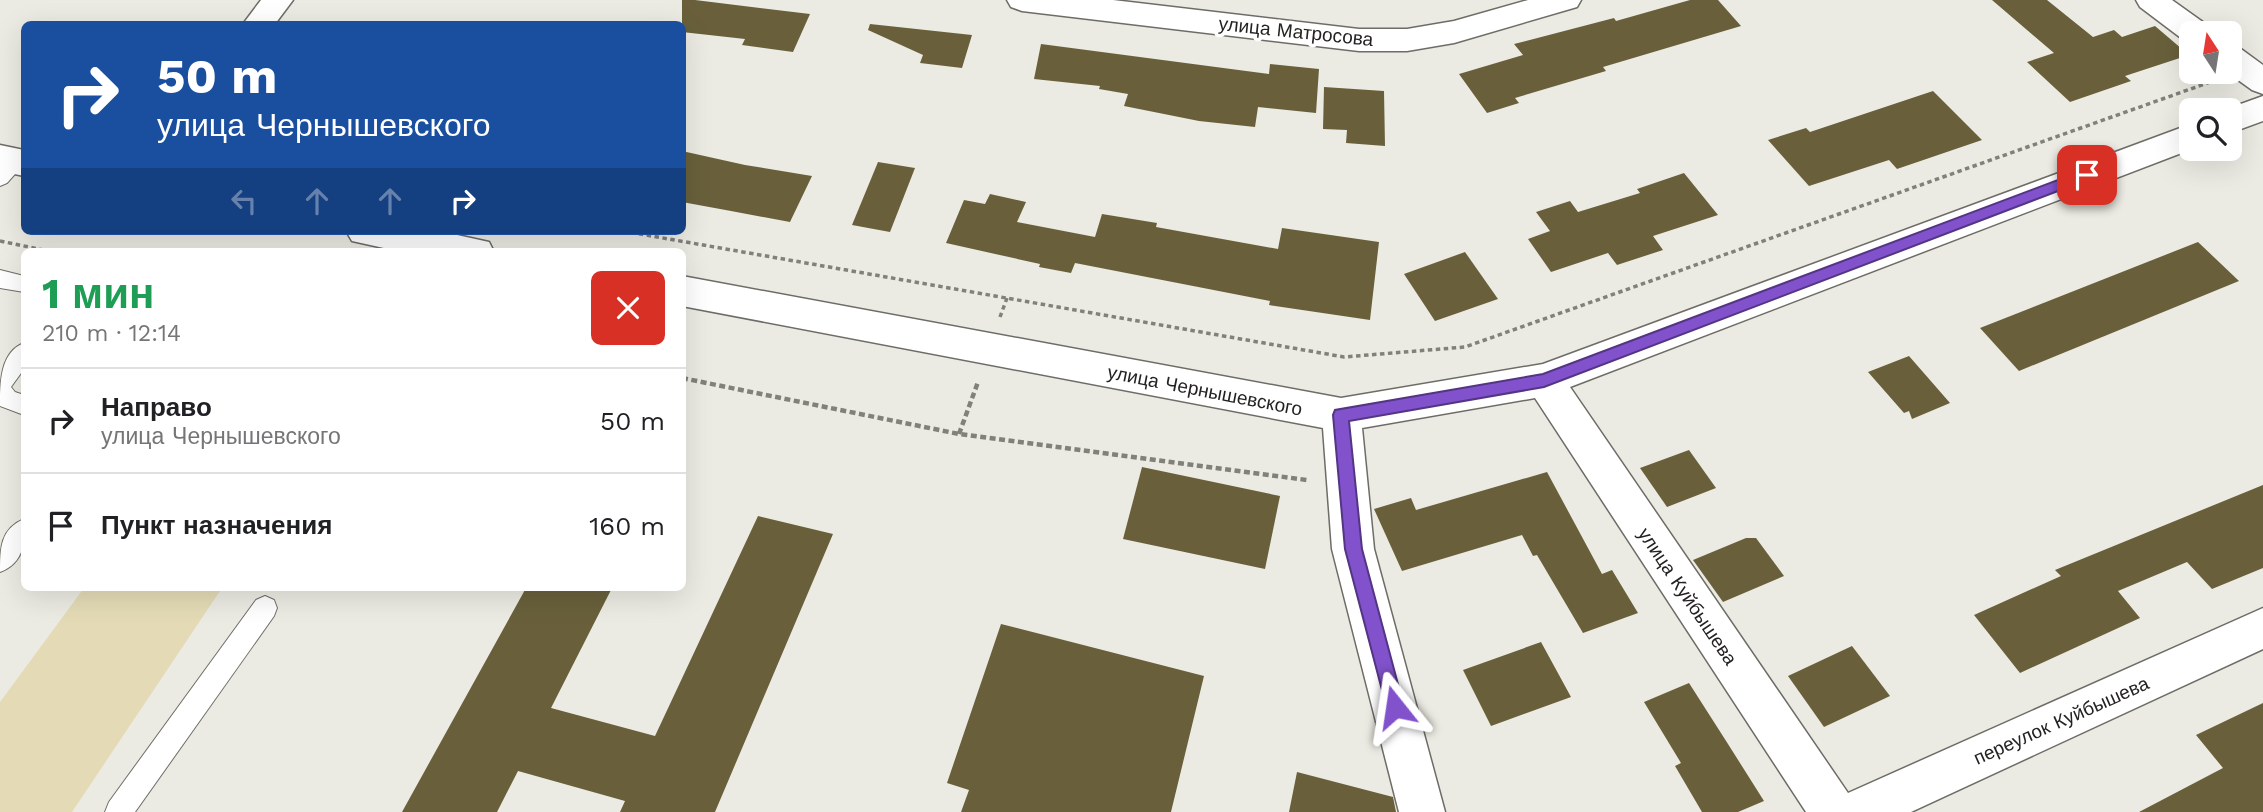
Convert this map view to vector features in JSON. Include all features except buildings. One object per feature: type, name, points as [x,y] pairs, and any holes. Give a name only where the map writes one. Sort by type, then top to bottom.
[{"type":"street","points":[[260,21],[278,0]]},
{"type":"street","name":"улица Матросова","points":[[1022,0],[1359,40],[1407,40],[1454,32],[1566,0]]},
{"type":"street","points":[[2151,0],[2180,21]]},
{"type":"street","points":[[2242,116],[2263,108]]},
{"type":"street","name":"улица Чернышевского","points":[[686,292],[1341,415],[1544,380],[2179,141]]},
{"type":"street","points":[[385,235],[455,248]]},
{"type":"street","name":"улица Куйбышева","points":[[1544,380],[1833,812]]},
{"type":"street","points":[[1341,415],[1353,549],[1422,812]]},
{"type":"street","name":"переулок Куйбышева","points":[[1859,812],[2263,628]]},
{"type":"lane","points":[[0,279],[21,283]]},
{"type":"lane","points":[[0,385],[21,356]]},
{"type":"lane","points":[[0,390],[7,399],[21,404]]},
{"type":"lane","points":[[0,561],[21,534]]},
{"type":"lane","points":[[119,812],[265,608]]},
{"type":"path","points":[[646,235],[1344,357],[1465,347],[2246,69]]},
{"type":"path","points":[[0,241],[34,248]]},
{"type":"path","points":[[686,379],[959,434],[1347,485]]},
{"type":"shaded area","points":[[82,591],[220,591],[72,812],[0,812],[0,702]]},
{"type":"route","points":[[1395,707],[1353,549],[1341,415],[1544,380],[2087,175]]}]
